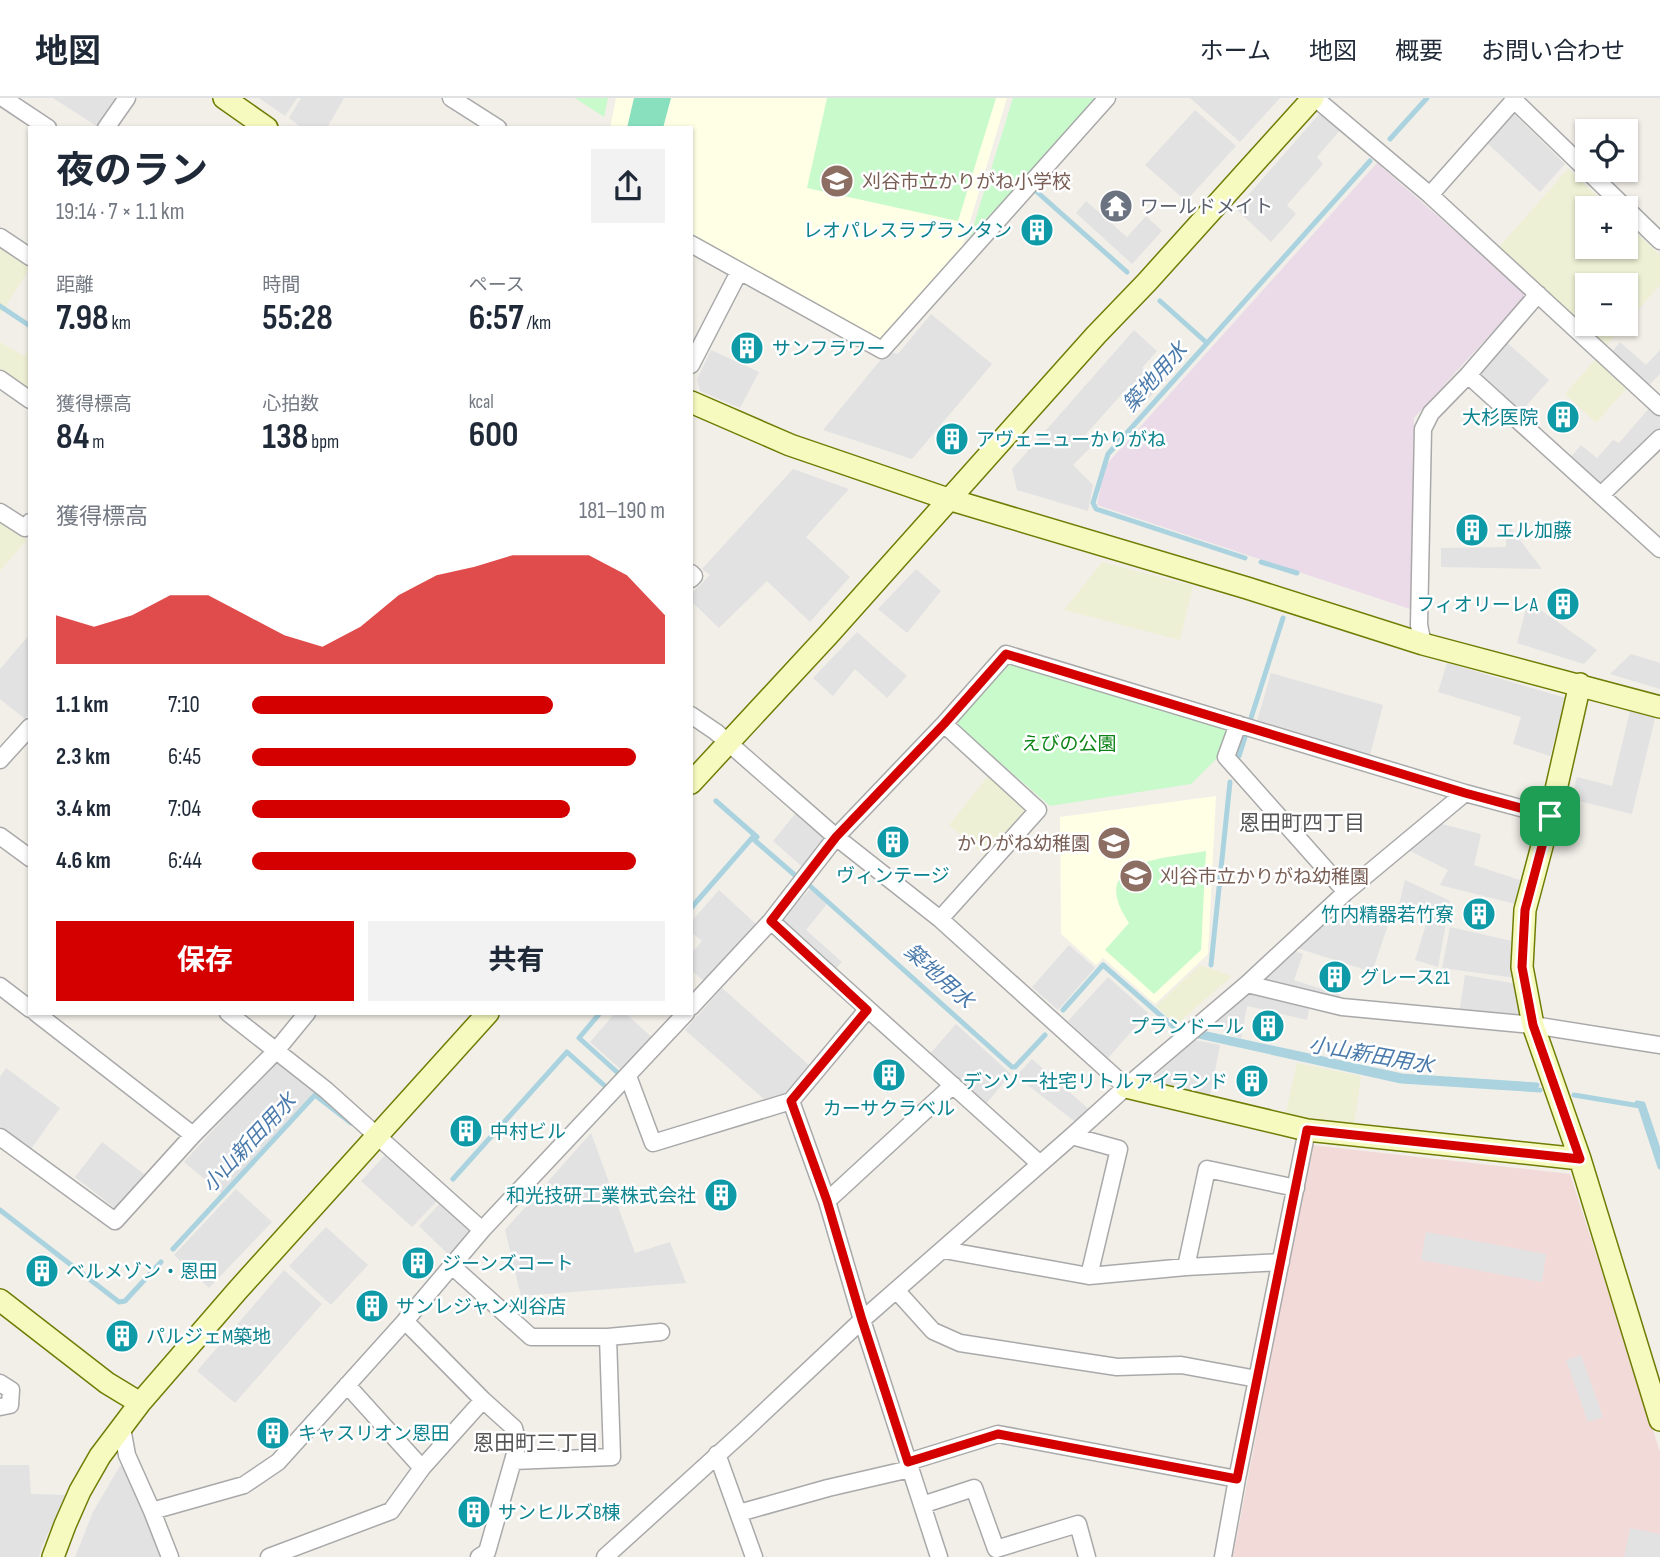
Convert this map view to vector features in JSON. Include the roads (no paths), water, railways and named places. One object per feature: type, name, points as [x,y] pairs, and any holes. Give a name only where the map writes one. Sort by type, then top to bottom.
[{"type":"street","points":[[3,98],[45,126]]},
{"type":"street","points":[[107,126],[127,98]]},
{"type":"street","points":[[224,98],[264,126]]},
{"type":"street","points":[[451,98],[495,126]]},
{"type":"street","points":[[693,245],[883,349],[1107,98]]},
{"type":"street","points":[[693,781],[1314,98],[1430,195],[1660,407]]},
{"type":"street","points":[[1430,195],[1515,99],[1660,241]]},
{"type":"street","points":[[0,237],[28,256]]},
{"type":"street","points":[[693,361],[739,272]]},
{"type":"street","points":[[1423,644],[1419,625],[1423,429],[1431,413],[1468,375],[1538,294]]},
{"type":"street","points":[[1468,375],[1660,549]]},
{"type":"street","points":[[0,379],[28,399]]},
{"type":"street","points":[[693,403],[789,445],[948,499],[1423,644],[1660,707]]},
{"type":"street","points":[[1601,495],[1660,438]]},
{"type":"street","points":[[0,512],[24,528],[28,524]]},
{"type":"street","points":[[693,1005],[771,921],[836,837],[944,724],[1006,654],[1465,793],[1550,816]]},
{"type":"street","points":[[1580,684],[1525,910],[1522,967],[1533,1025],[1580,1159],[1660,1420]]},
{"type":"street","points":[[693,716],[716,732],[836,837],[940,919],[1126,1087],[1307,1130],[1580,1159]]},
{"type":"street","points":[[940,919],[1038,810],[944,724]]},
{"type":"street","points":[[1238,724],[1226,757],[1346,892]]},
{"type":"street","points":[[0,760],[28,729]]},
{"type":"street","points":[[605,1557],[862,1320],[1247,984],[1346,892],[1465,793]]},
{"type":"street","points":[[0,836],[28,857]]},
{"type":"street","points":[[771,921],[1040,1164]]},
{"type":"street","points":[[1247,984],[1342,1007],[1533,1025],[1660,1045]]},
{"type":"street","points":[[0,986],[28,1007]]},
{"type":"street","points":[[628,1076],[653,1143],[791,1101],[867,1010]]},
{"type":"street","points":[[39,1015],[194,1135]]},
{"type":"street","points":[[230,1015],[326,1090],[482,1230]]},
{"type":"street","points":[[0,1137],[115,1220],[275,1052],[305,1015]]},
{"type":"street","points":[[53,1557],[80,1491],[100,1456],[140,1404],[237,1291],[486,1015]]},
{"type":"street","points":[[152,1511],[244,1485],[278,1462],[405,1321],[482,1230],[684,1015]]},
{"type":"street","points":[[827,1201],[953,1085]]},
{"type":"street","points":[[791,1101],[827,1201],[862,1320],[939,1557]]},
{"type":"street","points":[[1223,1557],[1307,1130]]},
{"type":"street","points":[[1072,1136],[1119,1149],[1089,1276]]},
{"type":"street","points":[[1186,1267],[1207,1169],[1296,1188]]},
{"type":"street","points":[[944,1250],[1089,1276],[1281,1262]]},
{"type":"street","points":[[452,1266],[531,1337],[608,1337],[661,1332]]},
{"type":"street","points":[[896,1290],[933,1331],[961,1343],[1116,1367],[1181,1365],[1257,1379]]},
{"type":"street","points":[[0,1300],[107,1383],[140,1404]]},
{"type":"street","points":[[405,1321],[514,1428],[518,1443],[486,1555]]},
{"type":"street","points":[[513,1461],[612,1457],[608,1337]]},
{"type":"street","points":[[0,1383],[11,1390],[10,1405],[0,1407]]},
{"type":"street","points":[[346,1385],[422,1468]]},
{"type":"street","points":[[269,1557],[391,1511],[422,1468],[482,1399]]},
{"type":"street","points":[[122,1427],[127,1455],[170,1557]]},
{"type":"street","points":[[739,1513],[909,1466],[998,1434],[1237,1479]]},
{"type":"street","points":[[717,1454],[753,1556]]},
{"type":"street","points":[[922,1505],[974,1489],[996,1549],[1078,1524],[1087,1557]]},
{"type":"waterway","name":"築地用水","points":[[1390,139],[1427,98]]},
{"type":"waterway","name":"築地用水","points":[[1245,558],[1096,509],[1093,503],[1108,454],[1370,161]]},
{"type":"waterway","points":[[1036,191],[1127,272]]},
{"type":"waterway","points":[[1160,301],[1207,343]]},
{"type":"waterway","name":"築地用水","points":[[0,306],[28,325]]},
{"type":"waterway","name":"築地用水","points":[[1261,562],[1297,573]]},
{"type":"waterway","name":"築地用水","points":[[1251,718],[1283,618]]},
{"type":"waterway","name":"築地用水","points":[[1239,756],[1246,734]]},
{"type":"waterway","name":"築地用水","points":[[1211,965],[1230,782]]},
{"type":"waterway","name":"築地用水","points":[[716,801],[757,837]]},
{"type":"waterway","name":"小山新田用水","points":[[693,906],[752,838],[797,877]]},
{"type":"waterway","name":"小山新田用水","points":[[809,885],[1012,1067],[1045,1035]]},
{"type":"waterway","name":"小山新田用水","points":[[1063,1010],[1103,965],[1175,1028]]},
{"type":"waterway","name":"小山新田用水","points":[[598,1015],[579,1038],[618,1073]]},
{"type":"waterway","name":"築地用水","points":[[1202,1033],[1402,1076],[1537,1085]]},
{"type":"waterway","name":"小山新田用水","points":[[1199,1036],[1401,1081],[1540,1090]]},
{"type":"waterway","name":"小山新田用水","points":[[453,1179],[567,1052],[606,1087]]},
{"type":"waterway","name":"小山新田用水","points":[[173,1249],[315,1095],[351,1123]]},
{"type":"waterway","name":"築地用水","points":[[1574,1095],[1640,1106],[1660,1167]]},
{"type":"waterway","name":"築地用水","points":[[1637,1103],[1643,1104],[1660,1155]]},
{"type":"waterway","name":"小山新田用水","points":[[0,1210],[119,1302],[125,1301],[161,1262]]},
{"type":"place","name":"刈谷市立かりがね小学校","points":[[837,181]]},
{"type":"place","name":"ワールドメイト","points":[[1116,206]]},
{"type":"place","name":"レオパレスラプランタン","points":[[1037,230]]},
{"type":"place","name":"サンフラワー","points":[[747,348]]},
{"type":"place","name":"大杉医院","points":[[1563,417]]},
{"type":"place","name":"アヴェニューかりがね","points":[[952,439]]},
{"type":"place","name":"エル加藤","points":[[1472,530]]},
{"type":"place","name":"フィオリーレA","points":[[1563,604]]},
{"type":"place","name":"ヴィンテージ","points":[[893,842]]},
{"type":"place","name":"かりがね幼稚園","points":[[1114,843]]},
{"type":"place","name":"刈谷市立かりがね幼稚園","points":[[1136,876]]},
{"type":"place","name":"竹内精器若竹寮","points":[[1479,914]]},
{"type":"place","name":"グレース21","points":[[1335,977]]},
{"type":"place","name":"プランドール","points":[[1268,1026]]},
{"type":"place","name":"カーサクラベル","points":[[889,1075]]},
{"type":"place","name":"デンソー社宅リトルアイランド","points":[[1252,1081]]},
{"type":"place","name":"中村ビル","points":[[466,1131]]},
{"type":"place","name":"和光技研工業株式会社","points":[[721,1195]]},
{"type":"place","name":"ジーンズコート","points":[[418,1263]]},
{"type":"place","name":"ベルメゾン・恩田","points":[[42,1271]]},
{"type":"place","name":"サンレジャン刈谷店","points":[[372,1306]]},
{"type":"place","name":"パルジェM築地","points":[[122,1336]]},
{"type":"place","name":"キャスリオン恩田","points":[[273,1433]]},
{"type":"place","name":"サンヒルズB棟","points":[[474,1512]]},
{"type":"district","name":"恩田町四丁目","points":[[1302,823]]},
{"type":"district","name":"恩田町三丁目","points":[[536,1443]]},
{"type":"park label","name":"えびの公園","points":[[1069,743]]}]
